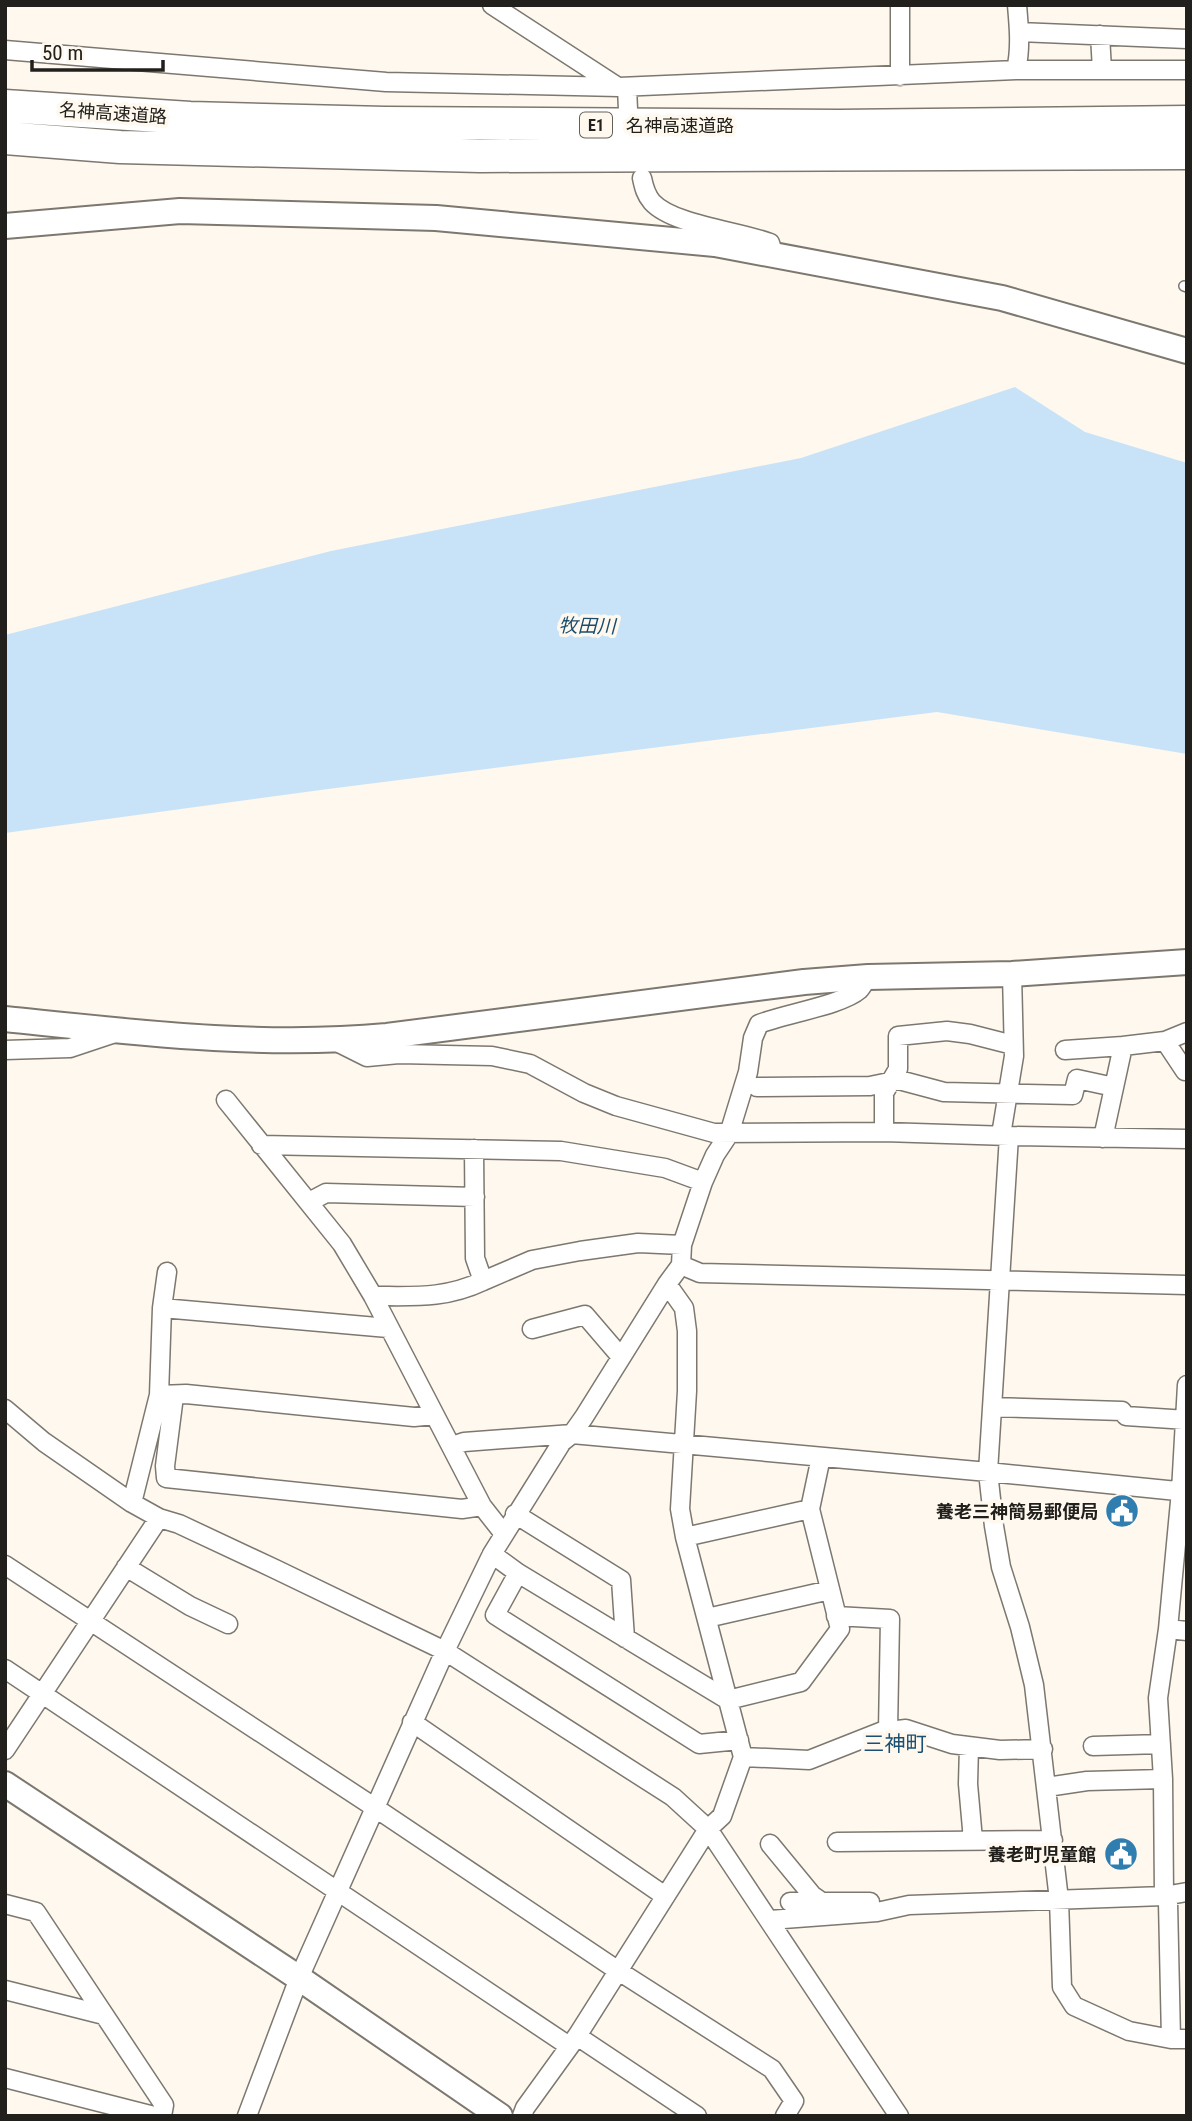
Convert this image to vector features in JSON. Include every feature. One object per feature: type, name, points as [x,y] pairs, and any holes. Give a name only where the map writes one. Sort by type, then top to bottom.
[{"type":"highway","points":[[5,93],[75,100],[190,118]]},
{"type":"highway","name":"名神高速道路","points":[[5,106],[190,118],[385,123],[825,126],[1187,122]]},
{"type":"highway","name":"名神高速道路","points":[[5,138],[120,147],[480,156],[1187,153]]},
{"type":"highway","points":[[5,155],[25,156],[120,147]]},
{"type":"street","points":[[492,5],[623,87],[628,110]]},
{"type":"street","points":[[900,5],[900,76]]},
{"type":"street","points":[[1016,69],[1019,59],[1017,5]]},
{"type":"street","points":[[5,50],[386,82],[623,87],[1016,69],[1182,70],[1180,38],[1019,32]]},
{"type":"street","points":[[1100,35],[1102,70]]},
{"type":"street","points":[[642,178],[651,201],[668,214],[770,243],[774,256]]},
{"type":"street","points":[[5,226],[180,211],[422,217],[715,244],[1002,298],[1187,351]]},
{"type":"street","points":[[5,1019],[148,1035],[335,1041],[868,976],[1012,974],[1187,962]]},
{"type":"street","points":[[1012,974],[1014,1056],[1007,1095],[988,1472],[1001,1567],[1020,1627],[1034,1685],[1059,1899],[1062,1987],[1074,2006],[1129,2031],[1179,2039],[1168,1902],[1164,1896],[1163,1779],[1158,1699],[1184,1492],[1187,1385]]},
{"type":"street","points":[[247,2116],[299,1978],[412,1723],[492,1554],[562,1442],[572,1434],[681,1265],[682,1245],[703,1182],[715,1155],[729,1134],[748,1072],[753,1038],[759,1024],[844,999],[860,990],[868,976]]},
{"type":"street","points":[[5,1050],[70,1048],[119,1031]]},
{"type":"street","points":[[884,1132],[884,1093],[898,1069],[898,1036],[947,1031],[1013,1045]]},
{"type":"street","points":[[1065,1050],[1165,1041],[1187,1032]]},
{"type":"street","points":[[335,1041],[367,1057],[399,1054],[492,1056],[530,1064],[584,1093],[616,1106],[714,1133],[884,1132],[1187,1139]]},
{"type":"street","points":[[1165,1041],[1185,1072],[1187,1071]]},
{"type":"street","points":[[1103,1138],[1123,1046]]},
{"type":"street","points":[[757,1087],[870,1086],[899,1080],[944,1092],[1073,1095],[1077,1079],[1114,1087]]},
{"type":"street","points":[[226,1100],[342,1244],[373,1297],[482,1506],[504,1534]]},
{"type":"street","points":[[261,1145],[561,1152],[665,1168],[703,1182]]},
{"type":"street","points":[[474,1149],[475,1258],[483,1281]]},
{"type":"street","points":[[309,1202],[326,1194],[475,1197]]},
{"type":"street","points":[[373,1297],[438,1296],[463,1290],[532,1260],[580,1251],[638,1243],[682,1245]]},
{"type":"street","points":[[681,1265],[700,1273],[1187,1285]]},
{"type":"street","points":[[167,1272],[162,1308],[167,1396],[166,1478],[462,1509],[482,1506]]},
{"type":"street","points":[[522,2116],[708,1829],[722,1815],[741,1748],[680,1509],[687,1331],[684,1308],[667,1284]]},
{"type":"street","points":[[162,1308],[388,1328]]},
{"type":"street","points":[[532,1329],[585,1315],[621,1357]]},
{"type":"street","points":[[167,1396],[186,1394],[414,1418],[434,1415]]},
{"type":"street","points":[[132,1503],[167,1396]]},
{"type":"street","points":[[992,1407],[1122,1411],[1126,1416],[1186,1420]]},
{"type":"street","points":[[5,1409],[44,1442],[132,1503],[445,1651],[673,1797],[708,1829],[895,2114]]},
{"type":"street","points":[[452,1447],[464,1442],[572,1434],[1184,1492]]},
{"type":"street","points":[[492,1554],[518,1573],[728,1700],[801,1682],[839,1629],[810,1508],[821,1457]]},
{"type":"street","points":[[685,1537],[810,1508]]},
{"type":"street","points":[[515,1514],[621,1580],[625,1638]]},
{"type":"street","points":[[5,1750],[159,1518]]},
{"type":"street","points":[[5,1565],[617,1970],[772,2068],[794,2101],[785,2116]]},
{"type":"street","points":[[127,1567],[190,1606],[228,1624]]},
{"type":"street","points":[[518,1573],[495,1615],[699,1744],[809,1760],[880,1732],[905,1729],[952,1744],[1000,1750],[1043,1749]]},
{"type":"street","points":[[708,1618],[830,1590]]},
{"type":"street","points":[[836,1616],[890,1619],[888,1731]]},
{"type":"street","points":[[1168,1629],[1187,1631]]},
{"type":"street","points":[[5,1670],[338,1891],[573,2041],[697,2116]]},
{"type":"street","points":[[412,1723],[665,1896]]},
{"type":"street","points":[[1093,1746],[1161,1744]]},
{"type":"street","points":[[969,1746],[968,1784],[973,1840]]},
{"type":"street","points":[[1047,1787],[1087,1781],[1163,1779]]},
{"type":"street","points":[[5,1784],[299,1978],[500,2116]]},
{"type":"street","points":[[837,1842],[1053,1840]]},
{"type":"street","points":[[771,1844],[812,1895],[822,1902]]},
{"type":"street","points":[[769,1920],[877,1913],[909,1905],[1164,1896],[1187,1892]]},
{"type":"street","points":[[790,1902],[881,1902],[891,1909]]},
{"type":"street","points":[[5,1904],[36,1912],[164,2105],[162,2116]]},
{"type":"street","points":[[5,1990],[104,2015]]},
{"type":"street","points":[[5,2078],[154,2116]]},
{"type":"water","name":"牧田川","points":[[1015,387],[1085,432],[1187,463],[1187,754],[937,712],[5,833],[5,635],[331,551],[801,458]]},
{"type":"place","name":"養老三神簡易郵便局","points":[[1122,1511]]},
{"type":"place","name":"養老町児童館","points":[[1121,1854]]},
{"type":"district","name":"三神町","points":[[895,1744]]}]
